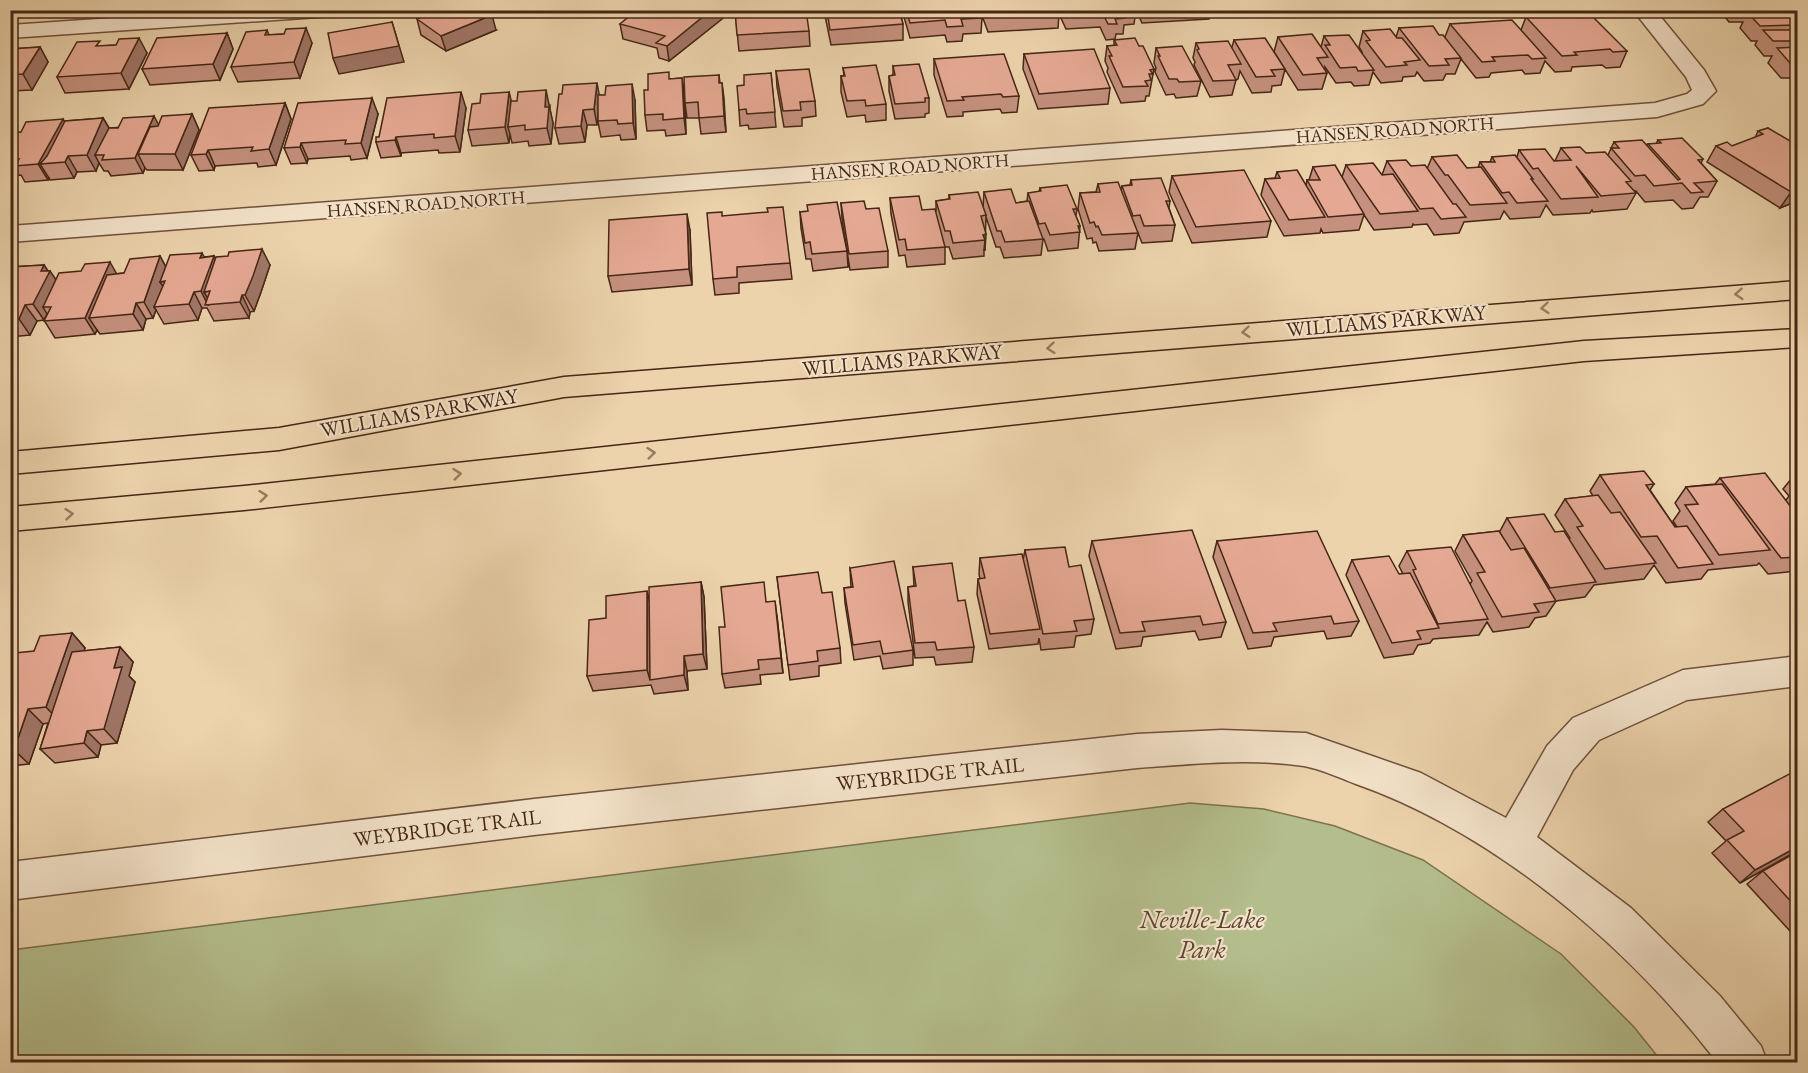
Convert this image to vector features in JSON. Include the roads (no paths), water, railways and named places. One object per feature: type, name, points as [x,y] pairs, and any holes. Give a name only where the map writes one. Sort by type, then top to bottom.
[{"type":"main road","name":"WILLIAMS PARKWAY","points":[[10,463],[279,439],[564,387],[1797,290]]},
{"type":"main road","points":[[10,519],[244,498],[1572,352],[1797,338]]},
{"type":"street","points":[[10,32],[333,10]]},
{"type":"street","name":"HANSEN ROAD NORTH","points":[[10,234],[1657,110],[1695,99],[1704,91],[1700,83],[1643,10]]},
{"type":"street","points":[[1513,843],[1560,758],[1586,729],[1683,685],[1797,671]]},
{"type":"street","name":"WEYBRIDGE TRAIL","points":[[10,881],[546,816],[1125,753],[1222,746],[1306,750],[1407,785],[1513,843],[1616,922],[1705,1011],[1745,1062]]},
{"type":"park label","name":"Neville-Lake Park","points":[[1202,934]]}]
